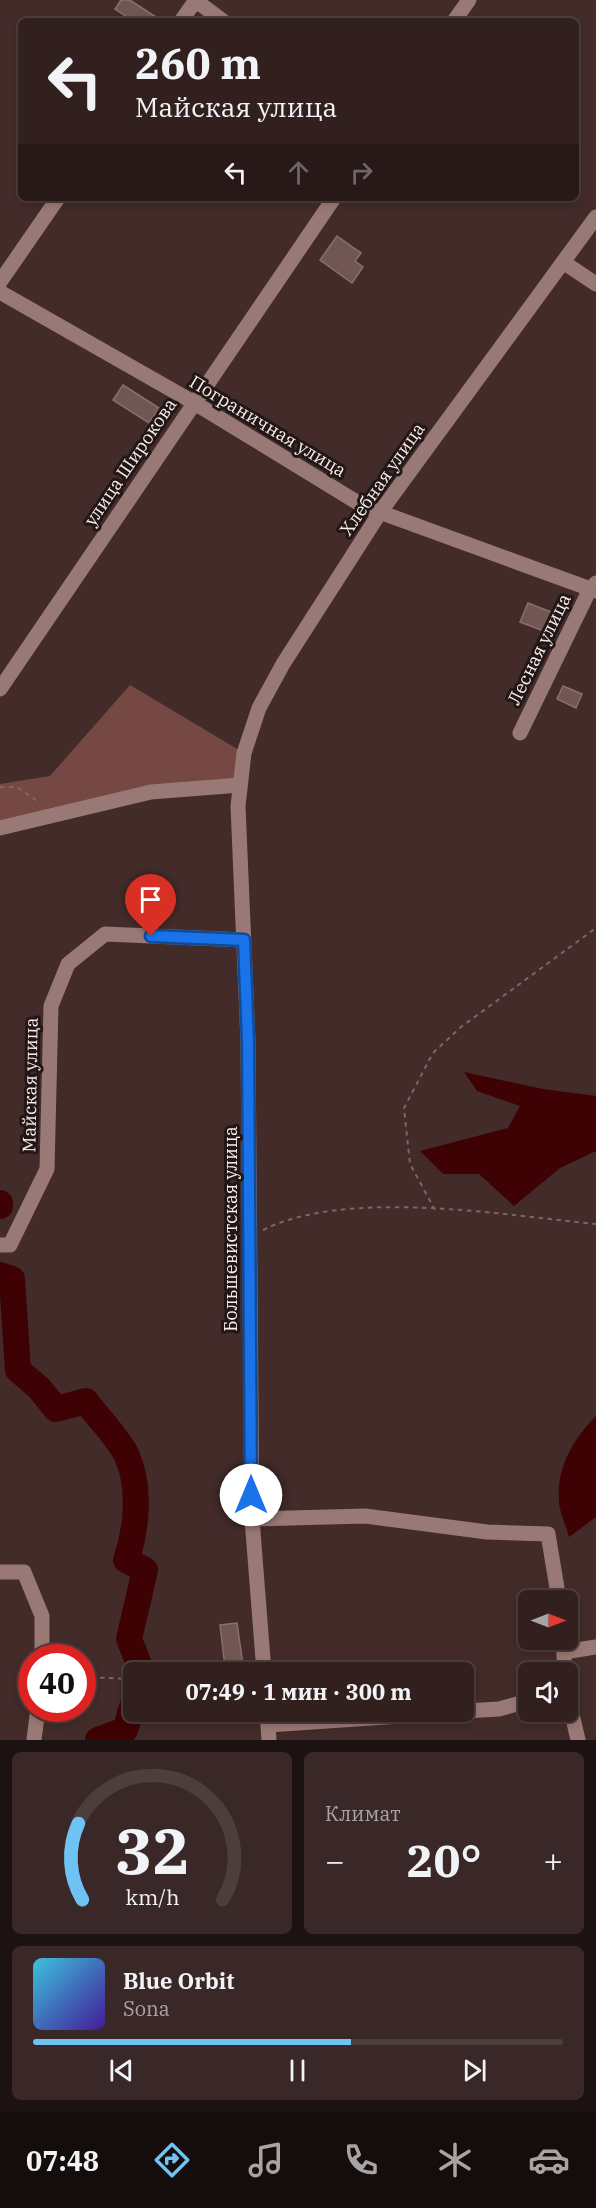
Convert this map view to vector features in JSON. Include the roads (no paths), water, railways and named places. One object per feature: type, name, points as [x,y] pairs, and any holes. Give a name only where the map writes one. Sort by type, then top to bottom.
[{"type":"street","points":[[183,18],[195,0],[219,18]]},
{"type":"street","points":[[456,18],[469,0]]},
{"type":"street","points":[[0,282],[56,201]]},
{"type":"street","name":"улица Широкова","points":[[0,689],[332,201]]},
{"type":"street","name":"Хлебная улица","points":[[240,785],[244,753],[259,708],[283,664],[381,511],[596,217]]},
{"type":"street","points":[[563,262],[596,284]]},
{"type":"street","name":"Пограничная улица","points":[[0,292],[194,402],[363,506],[594,587]]},
{"type":"street","name":"Лесная улица","points":[[520,734],[594,587]]},
{"type":"street","points":[[0,828],[151,792],[240,785]]},
{"type":"street","name":"Большевистская улица","points":[[240,785],[238,806],[248,1041],[252,1519],[263,1662]]},
{"type":"street","name":"Майская улица","points":[[5,1245],[47,1169],[51,1006],[68,964],[105,934],[244,940]]},
{"type":"street","points":[[252,1519],[365,1516],[487,1532],[548,1534],[557,1590]]},
{"type":"street","points":[[0,1572],[24,1572],[42,1616],[42,1644]]},
{"type":"street","points":[[578,1646],[596,1647]]},
{"type":"street","points":[[474,1710],[499,1709],[518,1704]]},
{"type":"street","points":[[34,1740],[36,1722]]},
{"type":"street","points":[[268,1726],[320,1722]]},
{"type":"street","points":[[574,1722],[578,1740]]},
{"type":"waterway","points":[[0,1275],[12,1279],[18,1370],[39,1388],[56,1409],[86,1401],[117,1440],[131,1466],[136,1507],[133,1535],[126,1560],[145,1570],[129,1639],[138,1662]]},
{"type":"waterway","points":[[98,1740],[125,1730],[127,1722]]}]
